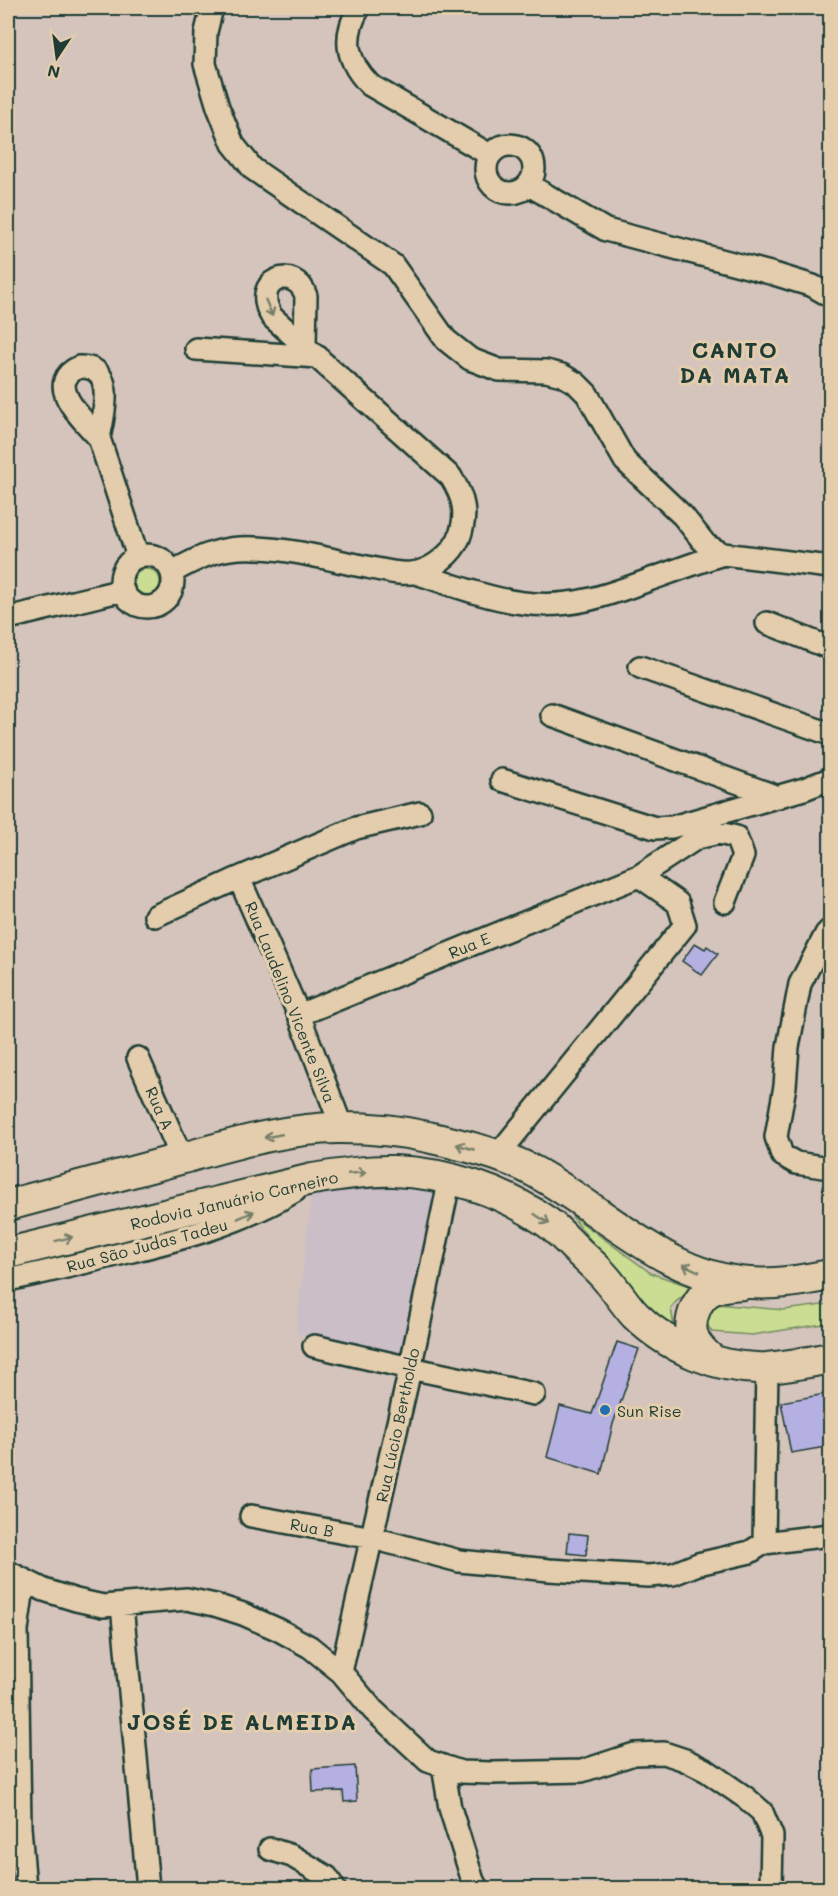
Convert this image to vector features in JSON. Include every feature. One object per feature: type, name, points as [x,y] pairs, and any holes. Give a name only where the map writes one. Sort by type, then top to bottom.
[{"type":"highway","points":[[8,1205],[272,1136],[342,1128],[425,1137],[497,1156],[533,1171],[561,1187],[657,1252],[704,1274],[749,1283]]},
{"type":"highway","name":"Rodovia Januário Carneiro","points":[[8,1253],[312,1179],[392,1171],[419,1173],[450,1178],[483,1188],[549,1223],[603,1274],[634,1314],[656,1333],[684,1349],[712,1360],[745,1367],[767,1368],[831,1358]]},
{"type":"highway","points":[[712,1360],[699,1348],[692,1333],[692,1316],[699,1300],[712,1289],[749,1283],[779,1283],[831,1275]]},
{"type":"street","points":[[212,8],[206,32],[205,64],[218,107],[233,144],[253,170],[393,265],[446,340],[470,359],[499,370],[546,371],[562,375],[576,383],[587,394],[625,461],[683,516],[706,544],[723,554],[831,567]]},
{"type":"street","points":[[359,8],[349,32],[348,47],[352,61],[360,74],[370,85],[489,156]]},
{"type":"street","points":[[502,146],[517,146],[524,149],[533,161],[535,170],[529,185],[515,193],[500,192],[494,188],[486,176],[485,169],[489,156],[502,146]]},
{"type":"street","points":[[529,185],[606,230],[774,274],[813,286],[831,296]]},
{"type":"street","points":[[196,349],[311,351],[451,477],[460,492],[464,509],[463,527],[457,543],[446,556],[416,573]]},
{"type":"street","points":[[99,438],[138,557]]},
{"type":"street","points":[[172,573],[192,561],[219,550],[274,549],[392,572],[416,573],[522,603],[555,604],[578,603],[601,597],[723,554]]},
{"type":"street","points":[[138,557],[156,557],[165,563],[172,573],[173,584],[170,595],[156,606],[139,606],[129,600],[123,590],[122,579],[125,568],[138,557]]},
{"type":"street","points":[[8,618],[123,590]]},
{"type":"street","points":[[767,623],[831,648]]},
{"type":"street","points":[[640,667],[831,734]]},
{"type":"street","points":[[552,716],[778,797]]},
{"type":"street","points":[[502,780],[655,828],[672,828],[831,779]]},
{"type":"street","points":[[155,916],[356,828],[420,813]]},
{"type":"street","name":"Rua E","points":[[299,1015],[639,876],[697,838],[719,833],[736,837],[743,856],[725,902]]},
{"type":"street","points":[[497,1156],[685,925],[678,903],[639,876]]},
{"type":"street","name":"Rua Laudelino Vicente Silva","points":[[239,878],[299,1015],[342,1128]]},
{"type":"street","points":[[831,930],[826,934],[800,984],[788,1047],[785,1086],[776,1137],[782,1155],[796,1163],[831,1168]]},
{"type":"street","name":"Rua A","points":[[138,1058],[182,1158]]},
{"type":"street","name":"Rua Lúcio Bertholdo","points":[[341,1672],[373,1538],[450,1178]]},
{"type":"street","name":"Rua São Judas Tadeu","points":[[8,1280],[79,1265],[211,1229],[273,1204],[312,1179]]},
{"type":"street","points":[[314,1346],[534,1394]]},
{"type":"street","points":[[764,1543],[767,1368]]},
{"type":"street","name":"Rua B","points":[[251,1516],[373,1538],[459,1561],[549,1570],[648,1576],[673,1574],[698,1564],[750,1552],[764,1543],[831,1535]]},
{"type":"street","points":[[25,1888],[16,1869],[14,1826],[16,1576],[44,1590],[103,1606],[187,1599],[243,1614],[310,1647],[341,1672],[373,1710],[428,1761],[460,1772],[564,1773],[582,1771],[634,1754],[664,1753],[685,1760],[717,1778],[762,1812],[772,1836],[771,1888]]},
{"type":"street","points":[[122,1605],[148,1888]]},
{"type":"street","points":[[443,1766],[450,1808],[477,1888]]},
{"type":"street","points":[[270,1849],[292,1856],[327,1877],[334,1888]]},
{"type":"shaded area","points":[[385,1180],[437,1189],[402,1360],[296,1333],[312,1187]]},
{"type":"green space","points":[[147,569],[156,573],[160,582],[156,591],[147,595],[138,591],[134,582],[138,573]]},
{"type":"green space","points":[[571,1215],[651,1273],[700,1290],[684,1296],[671,1308],[674,1326],[644,1304],[623,1282]]},
{"type":"green space","points":[[715,1304],[784,1310],[830,1304],[830,1323],[752,1335],[712,1332],[702,1317]]},
{"type":"building","points":[[695,943],[705,949],[707,946],[718,954],[702,975],[682,961]]},
{"type":"building","name":"Sun Rise","points":[[617,1342],[639,1349],[613,1424],[601,1474],[547,1457],[560,1406],[592,1414]]},
{"type":"building","points":[[831,1393],[831,1446],[791,1453],[781,1402]]},
{"type":"building","points":[[569,1533],[588,1535],[586,1555],[567,1553]]},
{"type":"building","points":[[355,1766],[357,1801],[344,1802],[343,1791],[313,1792],[312,1769]]},
{"type":"place","name":"Sun Rise","points":[[605,1410]]},
{"type":"district","name":"CANTO DA MATA","points":[[735,362]]},
{"type":"district","name":"JOSÉ DE ALMEIDA","points":[[242,1721]]}]
